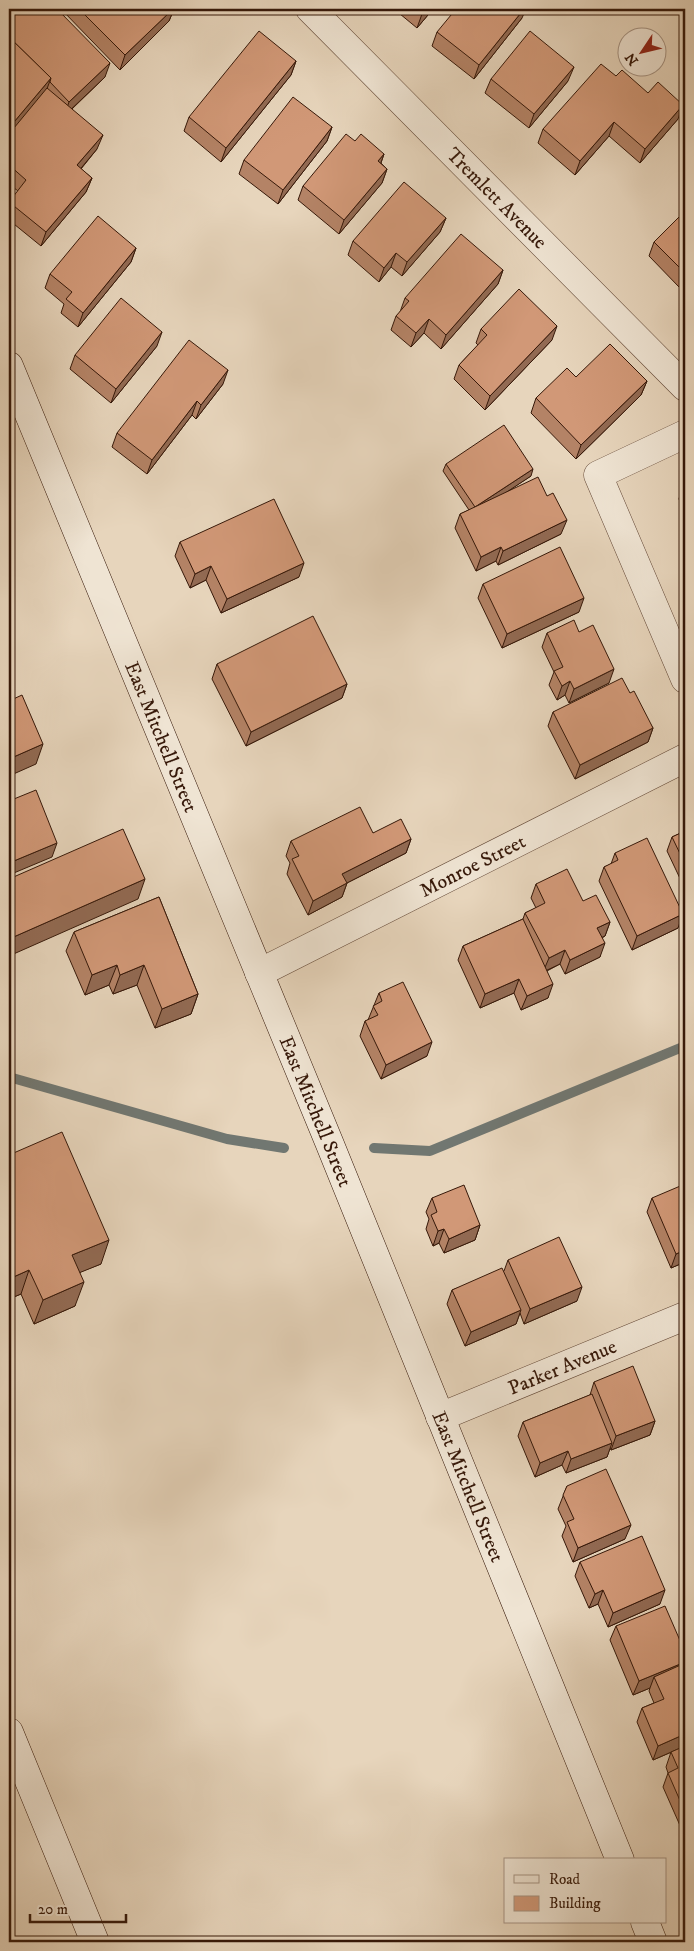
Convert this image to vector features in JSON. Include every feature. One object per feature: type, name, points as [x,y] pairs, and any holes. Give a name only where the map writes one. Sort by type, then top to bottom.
[{"type":"street","name":"Tremlett Avenue","points":[[310,9],[685,388]]},
{"type":"street","name":"East Mitchell Street","points":[[9,366],[259,973],[619,1858]]},
{"type":"street","points":[[685,434],[598,475],[685,679]]},
{"type":"street","name":"Monroe Street","points":[[259,973],[685,758]]},
{"type":"street","name":"Parker Avenue","points":[[440,1417],[685,1316]]},
{"type":"street","points":[[9,1732],[96,1942]]},
{"type":"street","points":[[646,1924],[653,1942]]},
{"type":"building","points":[[9,9],[57,9],[110,63],[69,102],[50,82],[51,78],[9,37]]},
{"type":"building","points":[[79,9],[173,9],[125,55]]},
{"type":"building","points":[[416,9],[426,9],[422,14]]},
{"type":"building","points":[[456,9],[524,9],[479,65],[437,32]]},
{"type":"building","points":[[259,31],[296,61],[226,148],[189,117]]},
{"type":"building","points":[[530,31],[574,67],[534,114],[491,79]]},
{"type":"building","points":[[9,37],[51,78],[14,122],[9,116]]},
{"type":"building","points":[[601,64],[616,78],[631,78],[648,93],[658,82],[683,105],[645,149],[614,122],[580,161],[543,129]]},
{"type":"building","points":[[47,88],[103,135],[77,165],[92,178],[46,232],[9,202],[26,180],[9,165],[9,134]]},
{"type":"building","points":[[293,97],[332,127],[283,190],[244,160]]},
{"type":"building","points":[[346,134],[355,141],[361,134],[384,154],[378,161],[387,169],[344,220],[303,186]]},
{"type":"building","points":[[404,182],[446,218],[407,262],[396,253],[384,268],[353,241]]},
{"type":"building","points":[[685,211],[685,271],[684,272],[654,242]]},
{"type":"building","points":[[98,216],[136,248],[83,313],[66,299],[72,292],[50,274]]},
{"type":"building","points":[[461,234],[503,270],[446,335],[429,319],[416,333],[396,316],[409,301],[405,298]]},
{"type":"building","points":[[519,289],[557,326],[490,396],[459,365],[487,335],[481,329]]},
{"type":"building","points":[[121,298],[162,332],[116,389],[75,355]]},
{"type":"building","points":[[189,340],[228,370],[201,405],[197,401],[152,460],[117,433]]},
{"type":"building","points":[[610,344],[647,381],[581,445],[536,398],[567,368],[576,377]]},
{"type":"building","points":[[504,425],[533,469],[475,507],[446,464]]},
{"type":"building","points":[[538,477],[547,496],[553,493],[567,520],[503,551],[501,547],[481,557],[460,514]]},
{"type":"building","points":[[685,490],[685,499],[681,491]]},
{"type":"building","points":[[274,499],[304,563],[227,599],[211,566],[195,574],[180,542]]},
{"type":"building","points":[[560,547],[584,598],[507,634],[483,584]]},
{"type":"building","points":[[9,571],[12,582],[9,583]]},
{"type":"building","points":[[313,616],[347,684],[251,732],[217,664]]},
{"type":"building","points":[[574,620],[579,632],[593,625],[614,669],[574,689],[570,681],[562,686],[554,671],[563,667],[547,633]]},
{"type":"building","points":[[622,678],[630,693],[634,691],[653,728],[580,765],[553,712]]},
{"type":"building","points":[[22,695],[43,744],[9,759],[9,701]]},
{"type":"building","points":[[36,790],[57,843],[9,863],[9,801]]},
{"type":"building","points":[[360,807],[373,833],[401,819],[411,839],[342,874],[347,883],[313,901],[292,859],[299,856],[291,841]]},
{"type":"building","points":[[123,829],[145,879],[9,939],[9,879]]},
{"type":"building","points":[[685,831],[685,864],[672,837]]},
{"type":"building","points":[[647,838],[683,914],[637,936],[604,867],[618,860],[615,853]]},
{"type":"building","points":[[567,869],[583,901],[596,895],[610,922],[597,928],[605,943],[570,960],[565,950],[549,958],[525,913],[545,903],[536,884]]},
{"type":"building","points":[[159,897],[198,994],[162,1009],[144,965],[120,975],[117,965],[92,975],[74,932]]},
{"type":"building","points":[[523,919],[553,984],[527,996],[519,979],[485,994],[463,946]]},
{"type":"building","points":[[403,982],[432,1042],[386,1065],[365,1021],[378,1015],[373,1006],[382,1001],[379,993]]},
{"type":"building","points":[[62,1132],[109,1240],[72,1255],[84,1282],[43,1300],[29,1270],[9,1279],[9,1155]]},
{"type":"building","points":[[685,1184],[685,1250],[676,1254],[652,1198]]},
{"type":"building","points":[[464,1185],[480,1225],[449,1239],[444,1229],[438,1231],[431,1215],[437,1212],[432,1198]]},
{"type":"building","points":[[559,1237],[582,1287],[530,1309],[508,1260]]},
{"type":"building","points":[[502,1268],[521,1310],[471,1332],[452,1290]]},
{"type":"building","points":[[633,1366],[655,1421],[616,1436],[594,1382]]},
{"type":"building","points":[[592,1394],[612,1443],[571,1459],[568,1451],[540,1463],[523,1422]]},
{"type":"building","points":[[606,1469],[631,1525],[578,1548],[567,1522],[574,1519],[563,1495],[567,1486]]},
{"type":"building","points":[[642,1536],[665,1590],[613,1613],[603,1590],[595,1594],[580,1562]]},
{"type":"building","points":[[665,1606],[685,1652],[685,1662],[639,1681],[616,1626]]},
{"type":"building","points":[[685,1663],[685,1734],[658,1746],[642,1708],[664,1699],[654,1677]]},
{"type":"building","points":[[685,1746],[685,1812],[668,1773],[678,1768],[671,1752]]},
{"type":"waterway","points":[[374,1148],[430,1151],[685,1046]]},
{"type":"waterway","points":[[9,1077],[227,1139],[284,1148]]}]
